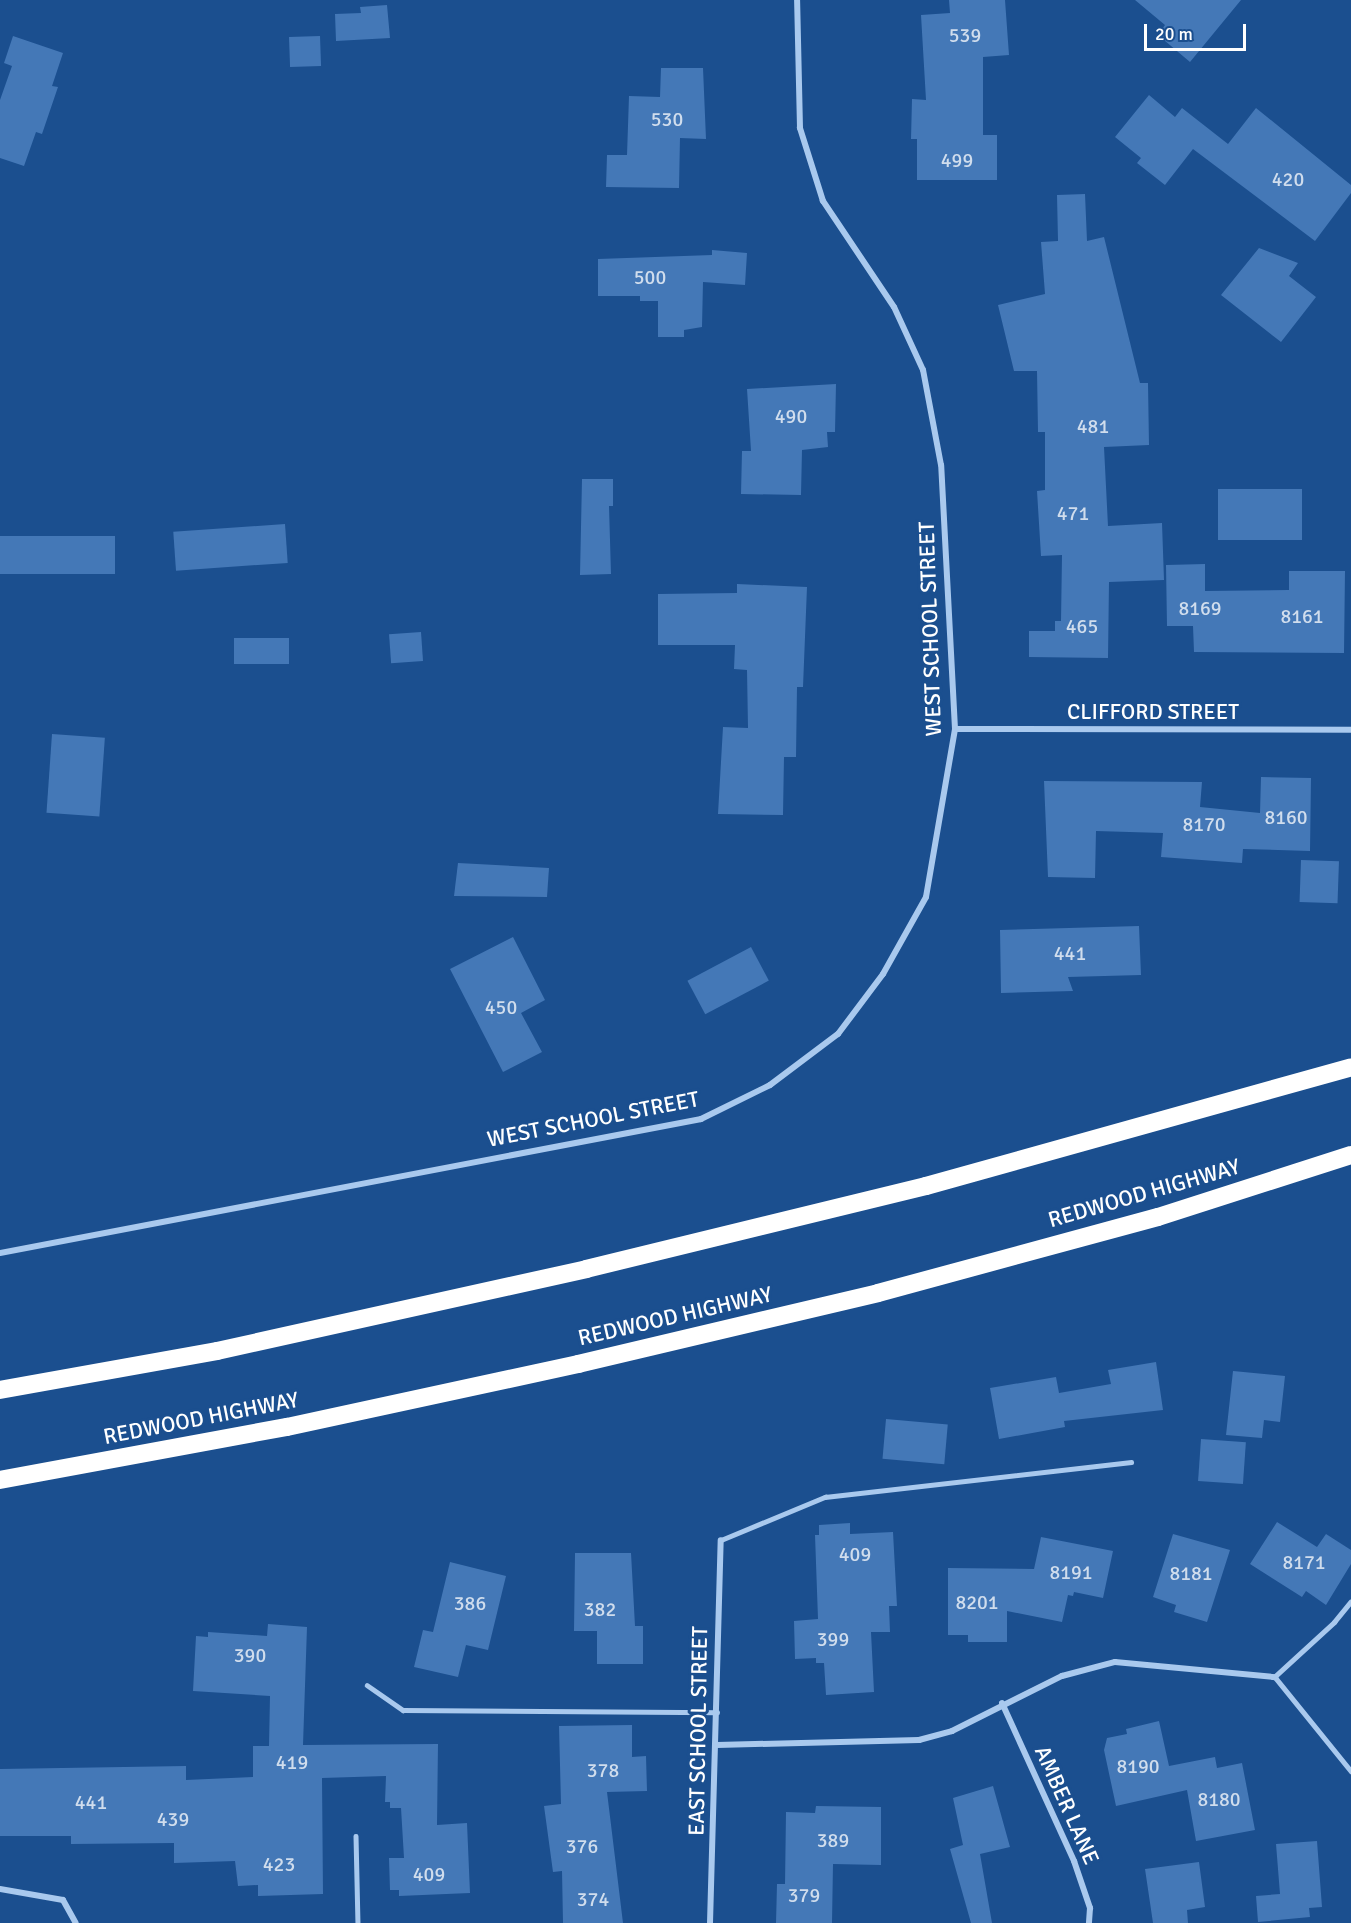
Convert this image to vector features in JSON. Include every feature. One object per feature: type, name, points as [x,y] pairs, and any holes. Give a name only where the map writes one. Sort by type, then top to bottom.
[{"type":"highway","points":[[0,1390],[217,1352],[586,1269],[926,1186],[1351,1067]]},
{"type":"highway","name":"REDWOOD HIGHWAY","points":[[0,1480],[310,1422],[867,1295],[1158,1217],[1351,1155]]},
{"type":"street","name":"WEST SCHOOL STREET","points":[[0,1253],[701,1119],[770,1085],[838,1034],[884,974],[926,897],[955,729],[941,465],[923,370],[894,307],[824,201],[800,128],[797,0]]},
{"type":"street","name":"CLIFFORD STREET","points":[[955,729],[1351,730]]},
{"type":"street","name":"EAST SCHOOL STREET","points":[[710,1923],[717,1745],[721,1540]]},
{"type":"street","points":[[717,1745],[919,1740],[952,1731],[1002,1703],[1062,1676],[1115,1662],[1275,1677]]},
{"type":"street","name":"AMBER LANE","points":[[1002,1703],[1074,1861],[1090,1908],[1089,1923]]},
{"type":"street","points":[[0,1889],[63,1900],[76,1923]]},
{"type":"lane","points":[[721,1540],[825,1497],[1131,1462]]},
{"type":"lane","points":[[1351,1602],[1335,1622],[1275,1677],[1351,1771]]},
{"type":"lane","points":[[367,1685],[403,1710],[717,1712]]},
{"type":"lane","points":[[356,1836],[358,1923]]},
{"type":"building","points":[[949,0],[1005,0],[1009,55],[983,57],[983,135],[997,135],[997,180],[917,180],[917,139],[911,139],[912,99],[926,100],[921,15],[950,13]]},
{"type":"building","points":[[1135,0],[1241,0],[1190,62],[1158,35],[1165,25]]},
{"type":"building","points":[[387,5],[390,38],[336,41],[335,14],[361,13],[360,7]]},
{"type":"building","points":[[13,36],[63,53],[52,86],[58,87],[42,134],[36,132],[24,166],[0,158],[0,100],[12,66],[4,63]]},
{"type":"building","points":[[320,36],[321,66],[290,67],[289,37]]},
{"type":"building","points":[[661,68],[703,68],[706,139],[680,138],[679,188],[606,187],[607,155],[627,155],[629,96],[660,97]]},
{"type":"building","points":[[1149,95],[1175,117],[1182,108],[1228,144],[1256,108],[1351,185],[1351,193],[1315,241],[1193,149],[1165,185],[1137,163],[1141,158],[1115,137]]},
{"type":"building","points":[[1085,194],[1087,241],[1104,237],[1140,383],[1148,383],[1149,445],[1104,447],[1108,526],[1162,523],[1164,580],[1109,582],[1108,658],[1029,657],[1029,631],[1055,631],[1055,621],[1061,621],[1062,555],[1041,556],[1037,491],[1045,490],[1045,432],[1038,432],[1037,371],[1014,371],[998,305],[1045,294],[1041,242],[1058,241],[1057,195]]},
{"type":"building","points":[[1259,248],[1298,263],[1289,276],[1316,297],[1281,342],[1221,295]]},
{"type":"building","points":[[712,250],[747,253],[745,285],[703,282],[702,327],[684,330],[684,337],[658,337],[658,301],[640,301],[640,296],[598,296],[598,259],[712,255]]},
{"type":"building","points":[[836,384],[835,432],[827,432],[828,447],[802,450],[801,495],[741,494],[742,451],[751,451],[747,389]]},
{"type":"building","points":[[582,479],[613,479],[613,506],[609,506],[611,574],[580,575]]},
{"type":"building","points":[[1218,489],[1302,489],[1302,540],[1218,540]]},
{"type":"building","points":[[285,524],[288,563],[176,571],[173,532]]},
{"type":"building","points":[[0,536],[115,536],[115,574],[0,574]]},
{"type":"building","points":[[1205,564],[1205,591],[1289,590],[1289,571],[1345,571],[1344,653],[1194,652],[1193,626],[1167,626],[1166,565]]},
{"type":"building","points":[[737,584],[807,587],[803,687],[797,687],[796,757],[784,757],[783,815],[718,814],[723,727],[748,728],[747,670],[734,669],[735,645],[658,645],[658,594],[737,593]]},
{"type":"building","points":[[421,632],[423,661],[391,663],[389,634]]},
{"type":"building","points":[[234,638],[289,638],[289,664],[234,664]]},
{"type":"building","points":[[52,734],[105,738],[99,817],[46,813]]},
{"type":"building","points":[[1261,777],[1311,778],[1310,851],[1243,849],[1242,863],[1161,857],[1163,833],[1096,831],[1095,878],[1048,877],[1044,781],[1202,782],[1200,807],[1260,813]]},
{"type":"building","points":[[1301,860],[1339,861],[1338,903],[1300,902]]},
{"type":"building","points":[[458,863],[549,868],[547,897],[454,896]]},
{"type":"building","points":[[1139,926],[1141,975],[1068,977],[1073,991],[1001,993],[1000,930]]},
{"type":"building","points":[[513,937],[545,1000],[521,1013],[542,1052],[503,1072],[450,969]]},
{"type":"building","points":[[751,947],[769,981],[705,1014],[687,981]]},
{"type":"building","points":[[1156,1362],[1163,1410],[1064,1421],[1065,1427],[999,1439],[990,1388],[1056,1377],[1059,1393],[1111,1384],[1108,1370]]},
{"type":"building","points":[[1233,1371],[1285,1376],[1280,1422],[1264,1420],[1262,1438],[1226,1435]]},
{"type":"building","points":[[886,1419],[948,1424],[944,1464],[883,1459]]},
{"type":"building","points":[[1201,1439],[1246,1442],[1243,1484],[1198,1481]]},
{"type":"building","points":[[1277,1522],[1317,1547],[1326,1534],[1351,1550],[1351,1564],[1326,1605],[1306,1591],[1302,1597],[1250,1564]]},
{"type":"building","points":[[850,1523],[850,1534],[893,1532],[897,1606],[889,1606],[890,1632],[871,1632],[874,1692],[826,1695],[824,1663],[816,1663],[816,1658],[795,1659],[794,1621],[818,1619],[815,1535],[819,1535],[819,1525]]},
{"type":"building","points":[[1173,1534],[1230,1550],[1207,1622],[1174,1612],[1176,1605],[1153,1597]]},
{"type":"building","points":[[1041,1537],[1113,1551],[1103,1598],[1074,1592],[1073,1596],[1068,1595],[1062,1622],[1007,1611],[1007,1642],[968,1642],[968,1635],[948,1635],[948,1568],[1034,1569]]},
{"type":"building","points":[[575,1553],[631,1553],[635,1626],[643,1626],[643,1664],[597,1664],[597,1631],[574,1631]]},
{"type":"building","points":[[450,1562],[506,1576],[488,1650],[466,1645],[458,1677],[414,1667],[423,1630],[433,1632]]},
{"type":"building","points":[[268,1624],[307,1627],[303,1745],[438,1744],[437,1825],[467,1823],[470,1893],[399,1896],[399,1890],[390,1890],[389,1858],[404,1858],[401,1808],[390,1808],[390,1802],[385,1802],[386,1776],[322,1778],[323,1894],[258,1896],[258,1885],[238,1886],[235,1861],[174,1863],[174,1843],[71,1844],[71,1836],[0,1836],[0,1769],[186,1766],[186,1780],[253,1777],[253,1746],[269,1746],[270,1696],[193,1691],[196,1636],[208,1637],[208,1632],[267,1636]]},
{"type":"building","points":[[1159,1721],[1169,1766],[1215,1757],[1217,1768],[1242,1763],[1255,1830],[1196,1841],[1187,1790],[1116,1806],[1104,1750],[1107,1738],[1127,1734],[1126,1729]]},
{"type":"building","points":[[632,1725],[632,1757],[646,1756],[647,1791],[607,1792],[623,1923],[563,1923],[562,1871],[553,1872],[544,1806],[561,1804],[559,1726]]},
{"type":"building","points":[[993,1786],[1010,1847],[980,1854],[992,1923],[971,1923],[950,1849],[963,1845],[953,1798]]},
{"type":"building","points":[[816,1806],[881,1807],[881,1865],[833,1864],[832,1923],[776,1923],[777,1884],[785,1884],[786,1812],[815,1813]]},
{"type":"building","points":[[1317,1841],[1322,1907],[1309,1908],[1310,1917],[1258,1922],[1256,1896],[1280,1894],[1276,1844]]},
{"type":"building","points":[[1199,1862],[1205,1907],[1187,1910],[1188,1923],[1153,1923],[1145,1869]]}]
